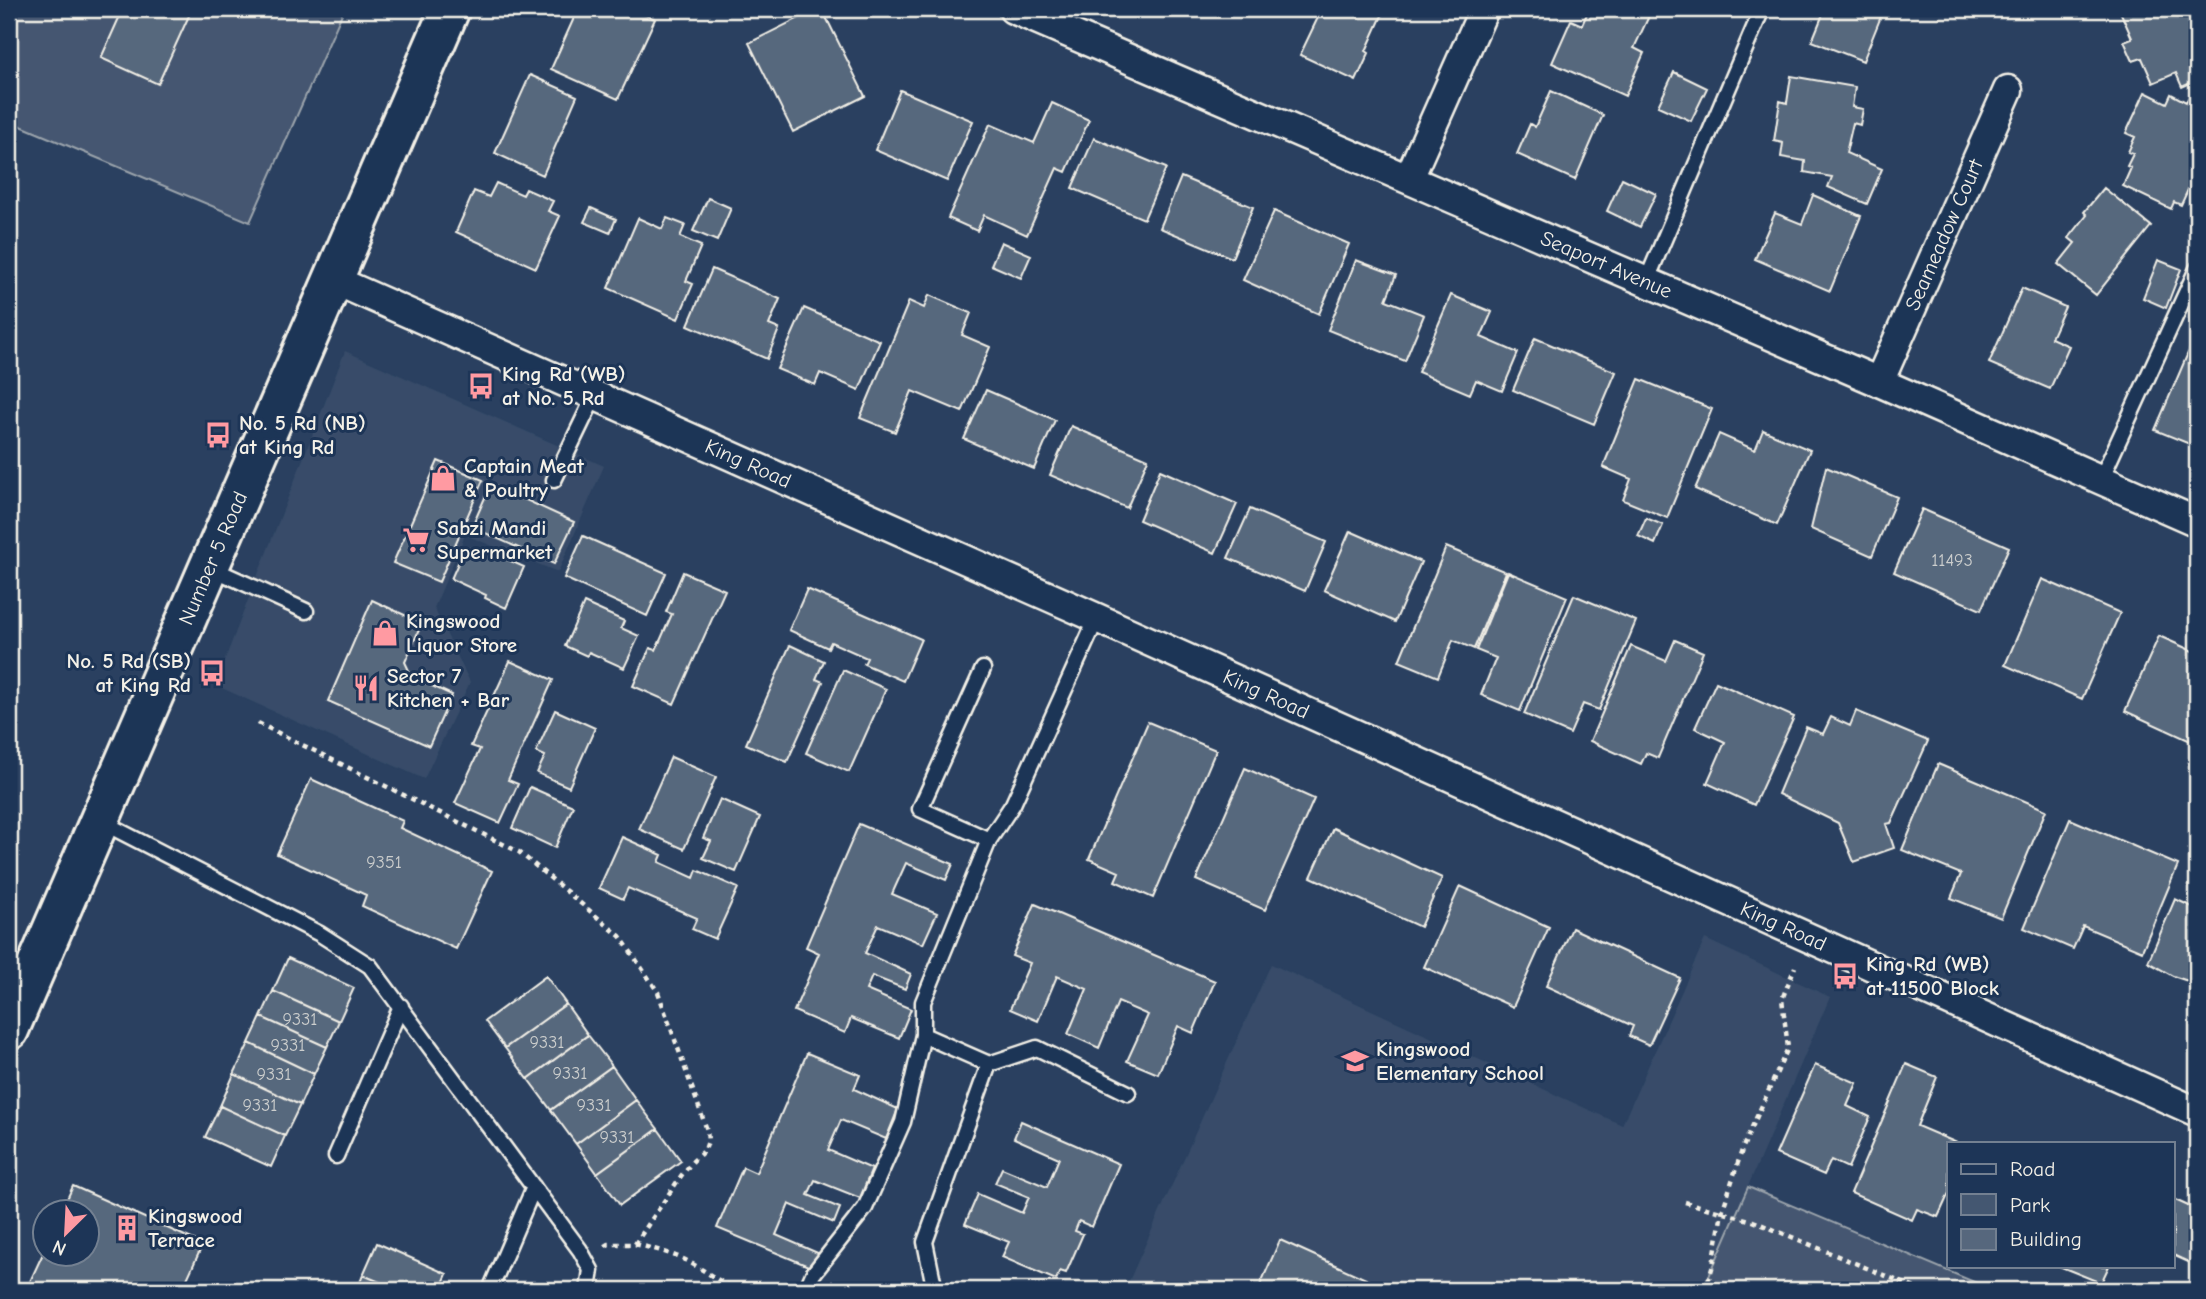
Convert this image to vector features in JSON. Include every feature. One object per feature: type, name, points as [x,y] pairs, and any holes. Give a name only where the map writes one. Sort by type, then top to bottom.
[{"type":"main road","name":"Number 5 Road","points":[[9,1030],[450,9]]},
{"type":"street","name":"Seaport Avenue","points":[[1013,9],[1409,178],[2197,522]]},
{"type":"street","points":[[1409,178],[1484,9]]},
{"type":"street","name":"Seameadow Court","points":[[1879,382],[2008,90]]},
{"type":"street","name":"King Road","points":[[334,280],[1097,618],[2197,1112]]},
{"type":"lane","points":[[1646,282],[1762,9]]},
{"type":"lane","points":[[2101,479],[2197,270]]},
{"type":"lane","points":[[554,480],[595,395]]},
{"type":"lane","points":[[209,567],[306,611]]},
{"type":"lane","points":[[806,1290],[813,1274],[865,1208],[904,1122],[923,1035],[923,1002],[989,840],[1013,804],[1097,618]]},
{"type":"lane","points":[[983,669],[920,809],[989,840]]},
{"type":"lane","points":[[99,820],[320,934],[370,966],[584,1258],[590,1270],[589,1290]]},
{"type":"lane","points":[[336,1156],[401,1006]]},
{"type":"lane","points":[[923,1035],[989,1064],[1037,1048],[1128,1093]]},
{"type":"lane","points":[[932,1290],[934,1286],[925,1242],[989,1064]]},
{"type":"lane","points":[[490,1290],[534,1187]]},
{"type":"path","points":[[258,723],[519,852],[620,936],[658,992],[709,1141],[705,1150],[681,1176],[635,1244]]},
{"type":"path","points":[[1703,1290],[1713,1265],[1722,1212],[1743,1147],[1788,1048],[1782,999],[1808,937]]},
{"type":"path","points":[[1685,1202],[1753,1221],[1920,1290]]},
{"type":"path","points":[[584,1258],[609,1244],[635,1244],[691,1263],[719,1283],[738,1290]]},
{"type":"shaded area","points":[[345,351],[604,466],[558,572],[465,535],[434,608],[470,682],[424,779],[215,685]]},
{"type":"shaded area","name":"Kingswood Elementary School","points":[[1705,939],[1830,997],[1703,1290],[1125,1290],[1271,964],[1622,1125]]},
{"type":"green space","points":[[9,9],[344,9],[250,222],[9,121]]},
{"type":"green space","points":[[1748,1187],[1993,1290],[1703,1290]]},
{"type":"building","points":[[123,9],[192,9],[158,84],[101,58]]},
{"type":"building","points":[[578,9],[632,9],[655,19],[618,99],[551,69]]},
{"type":"building","points":[[817,9],[822,9],[865,96],[793,132],[749,43]]},
{"type":"building","points":[[1322,9],[1385,9],[1356,81],[1300,55]]},
{"type":"building","points":[[1589,9],[1633,9],[1649,16],[1634,48],[1644,53],[1625,96],[1552,63],[1571,20],[1582,25]]},
{"type":"building","points":[[1825,9],[1884,9],[1863,61],[1812,41]]},
{"type":"building","points":[[2119,9],[2197,9],[2197,80],[2182,87],[2176,73],[2153,83],[2142,58],[2133,61],[2124,41],[2132,38]]},
{"type":"building","points":[[1674,72],[1707,88],[1691,121],[1658,106]]},
{"type":"building","points":[[530,75],[577,96],[543,175],[495,153]]},
{"type":"building","points":[[1791,76],[1855,87],[1852,107],[1863,109],[1860,125],[1853,123],[1846,153],[1882,169],[1867,204],[1828,187],[1832,177],[1804,172],[1805,161],[1781,157],[1783,143],[1774,141],[1780,101],[1787,103]]},
{"type":"building","points":[[900,90],[973,121],[947,181],[875,150]]},
{"type":"building","points":[[1551,91],[1603,115],[1575,180],[1517,154],[1530,124],[1535,127]]},
{"type":"building","points":[[2145,92],[2167,103],[2171,94],[2186,102],[2191,93],[2197,96],[2197,170],[2181,205],[2174,202],[2171,209],[2123,186],[2131,168],[2127,166],[2133,154],[2128,152],[2135,137],[2126,133]]},
{"type":"building","points":[[1052,103],[1089,120],[1066,172],[1057,168],[1027,235],[984,215],[977,231],[948,218],[990,124],[1034,143]]},
{"type":"building","points":[[1094,138],[1166,168],[1144,219],[1072,188]]},
{"type":"building","points":[[1181,177],[1253,207],[1232,258],[1160,228]]},
{"type":"building","points":[[1622,178],[1656,194],[1640,227],[1607,211]]},
{"type":"building","points":[[496,183],[523,195],[526,189],[553,201],[548,211],[560,216],[536,268],[456,232],[474,191],[489,197]]},
{"type":"building","points":[[2104,188],[2151,226],[2096,295],[2058,264],[2075,243],[2069,238],[2087,215],[2084,212]]},
{"type":"building","points":[[1813,195],[1861,216],[1830,291],[1755,259],[1775,213],[1802,224]]},
{"type":"building","points":[[708,198],[731,208],[717,241],[693,231]]},
{"type":"building","points":[[591,208],[616,219],[610,233],[584,222]]},
{"type":"building","points":[[1274,211],[1349,244],[1319,314],[1243,280]]},
{"type":"building","points":[[638,218],[662,229],[667,218],[685,225],[680,237],[701,246],[686,281],[693,284],[678,319],[608,288]]},
{"type":"building","points":[[1001,242],[1031,255],[1021,278],[991,265]]},
{"type":"building","points":[[1356,260],[1396,275],[1386,300],[1424,315],[1405,361],[1328,330]]},
{"type":"building","points":[[2158,260],[2181,269],[2166,308],[2143,298]]},
{"type":"building","points":[[712,269],[780,299],[769,325],[779,329],[767,359],[688,325]]},
{"type":"building","points":[[2022,288],[2065,307],[2051,338],[2069,346],[2050,389],[1989,363]]},
{"type":"building","points":[[929,295],[971,313],[962,335],[990,347],[962,412],[912,391],[895,432],[860,418],[909,301],[924,308]]},
{"type":"building","points":[[1451,295],[1492,312],[1481,337],[1518,353],[1502,391],[1476,380],[1470,394],[1418,372]]},
{"type":"building","points":[[804,308],[880,341],[859,390],[820,373],[815,385],[777,369]]},
{"type":"building","points":[[2197,332],[2197,433],[2192,445],[2155,430]]},
{"type":"building","points":[[1535,338],[1616,372],[1594,424],[1513,390]]},
{"type":"building","points":[[1639,379],[1712,409],[1667,518],[1623,500],[1631,479],[1603,467]]},
{"type":"building","points":[[986,390],[1055,420],[1034,469],[964,439]]},
{"type":"building","points":[[1071,426],[1148,459],[1127,508],[1050,475]]},
{"type":"building","points":[[1763,430],[1810,450],[1777,525],[1695,489],[1719,434],[1755,450]]},
{"type":"building","points":[[438,461],[483,480],[439,582],[393,563]]},
{"type":"building","points":[[1826,467],[1897,497],[1872,556],[1811,529]]},
{"type":"building","points":[[1160,470],[1237,504],[1215,553],[1139,520]]},
{"type":"building","points":[[491,484],[574,522],[554,564],[472,527]]},
{"type":"building","points":[[1250,509],[1326,542],[1305,591],[1228,558]]},
{"type":"building","points":[[1922,509],[2009,547],[1981,610],[1894,572]]},
{"type":"building","points":[[1646,518],[1663,525],[1655,544],[1638,536]]},
{"type":"building","points":[[1350,531],[1421,562],[1395,622],[1324,590]]},
{"type":"building","points":[[583,536],[666,573],[647,616],[564,578]]},
{"type":"building","points":[[465,547],[483,555],[486,550],[524,567],[506,608],[485,598],[486,595],[451,579]]},
{"type":"building","points":[[1446,547],[1506,572],[1474,649],[1453,640],[1438,677],[1399,661]]},
{"type":"building","points":[[683,572],[725,590],[674,704],[633,686],[650,648],[656,650],[672,614],[666,612]]},
{"type":"building","points":[[1508,572],[1567,597],[1520,711],[1481,695],[1496,658],[1476,650]]},
{"type":"building","points":[[2042,579],[2120,613],[2082,699],[2005,665]]},
{"type":"building","points":[[807,589],[921,639],[903,681],[864,664],[867,658],[831,642],[828,648],[789,630]]},
{"type":"building","points":[[1574,595],[1636,621],[1599,710],[1583,704],[1570,734],[1524,714]]},
{"type":"building","points":[[372,600],[422,623],[405,662],[412,677],[452,695],[429,746],[328,701]]},
{"type":"building","points":[[584,603],[624,621],[621,628],[639,636],[624,668],[589,652],[587,656],[565,646]]},
{"type":"building","points":[[2159,636],[2197,653],[2197,744],[2125,711]]},
{"type":"building","points":[[1675,640],[1703,652],[1658,758],[1646,753],[1641,764],[1590,741],[1631,646],[1666,661]]},
{"type":"building","points":[[790,645],[824,661],[816,679],[823,682],[787,762],[746,744]]},
{"type":"building","points":[[510,661],[553,680],[508,780],[518,784],[500,823],[455,803],[480,749],[471,746]]},
{"type":"building","points":[[843,670],[886,689],[849,772],[806,753]]},
{"type":"building","points":[[1716,682],[1794,717],[1754,805],[1707,783],[1725,742],[1695,728]]},
{"type":"building","points":[[555,710],[595,728],[569,787],[537,773],[545,756],[536,752]]},
{"type":"building","points":[[1856,711],[1928,741],[1891,823],[1886,824],[1894,848],[1854,862],[1838,823],[1778,794],[1806,727],[1823,734],[1831,717],[1850,726]]},
{"type":"building","points":[[1148,722],[1216,750],[1153,898],[1115,881],[1119,872],[1089,859]]},
{"type":"building","points":[[671,757],[716,777],[684,849],[639,829]]},
{"type":"building","points":[[1938,764],[2046,810],[2001,918],[1951,898],[1961,874],[1902,850]]},
{"type":"building","points":[[1245,768],[1314,799],[1265,910],[1196,880]]},
{"type":"building","points":[[311,779],[403,821],[400,828],[492,871],[456,949],[362,906],[366,895],[277,854]]},
{"type":"building","points":[[530,787],[573,806],[555,848],[512,828]]},
{"type":"building","points":[[720,799],[760,817],[736,872],[703,858],[711,841],[703,838]]},
{"type":"building","points":[[2070,819],[2178,865],[2142,951],[2083,926],[2073,949],[2024,928]]},
{"type":"building","points":[[859,824],[953,864],[946,880],[906,863],[892,894],[937,913],[923,944],[878,925],[865,953],[911,974],[905,989],[872,976],[866,990],[911,1009],[899,1038],[851,1018],[845,1033],[794,1011],[819,953],[806,947]]},
{"type":"building","points":[[1333,828],[1442,878],[1420,927],[1311,877]]},
{"type":"building","points":[[622,837],[662,855],[659,862],[694,878],[697,870],[738,888],[715,939],[692,929],[697,918],[628,888],[623,899],[599,888]]},
{"type":"building","points":[[1460,886],[1549,927],[1513,1007],[1424,967]]},
{"type":"building","points":[[2175,899],[2197,909],[2197,984],[2173,976],[2148,962]]},
{"type":"building","points":[[1035,904],[1215,981],[1193,1033],[1178,1026],[1158,1074],[1127,1061],[1148,1015],[1118,1002],[1099,1048],[1068,1034],[1087,989],[1057,976],[1038,1021],[1010,1009],[1030,963],[1012,956]]},
{"type":"building","points":[[1572,928],[1680,978],[1649,1045],[1629,1036],[1633,1026],[1546,986]]},
{"type":"building","points":[[288,958],[354,988],[339,1021],[273,991]]},
{"type":"building","points":[[546,976],[566,1004],[505,1048],[485,1021]]},
{"type":"building","points":[[273,991],[339,1021],[327,1047],[261,1017]]},
{"type":"building","points":[[566,1004],[588,1035],[528,1079],[505,1048]]},
{"type":"building","points":[[261,1017],[327,1047],[314,1074],[249,1043]]},
{"type":"building","points":[[588,1035],[612,1066],[551,1110],[528,1079]]},
{"type":"building","points":[[249,1043],[314,1074],[300,1105],[234,1074]]},
{"type":"building","points":[[807,1053],[860,1075],[854,1089],[898,1109],[886,1139],[841,1120],[828,1150],[872,1169],[860,1198],[815,1180],[808,1195],[840,1208],[834,1223],[789,1204],[776,1235],[820,1254],[813,1268],[717,1228],[743,1167],[756,1173]]},
{"type":"building","points":[[1906,1064],[1937,1077],[1917,1126],[1955,1142],[1947,1142],[1947,1197],[1938,1217],[1917,1209],[1912,1220],[1851,1193]]},
{"type":"building","points":[[1815,1065],[1857,1083],[1847,1106],[1870,1117],[1848,1168],[1831,1160],[1824,1175],[1776,1154]]},
{"type":"building","points":[[612,1066],[636,1100],[576,1144],[551,1110]]},
{"type":"building","points":[[234,1074],[300,1105],[285,1136],[220,1106]]},
{"type":"building","points":[[636,1100],[658,1129],[597,1173],[576,1144]]},
{"type":"building","points":[[220,1106],[285,1136],[271,1167],[205,1137]]},
{"type":"building","points":[[1021,1121],[1119,1164],[1092,1227],[1079,1221],[1075,1231],[1083,1234],[1066,1273],[1060,1271],[1056,1280],[1002,1257],[1009,1242],[965,1224],[978,1194],[1022,1213],[1029,1197],[995,1183],[1002,1168],[1047,1187],[1059,1158],[1014,1138]]},
{"type":"building","points":[[658,1129],[681,1161],[620,1205],[597,1173]]},
{"type":"building","name":"Kingswood Terrace","points":[[73,1186],[100,1198],[67,1198]]},
{"type":"building","name":"Kingswood Terrace","points":[[102,1199],[203,1244],[182,1290],[26,1290],[36,1268],[102,1268]]},
{"type":"building","points":[[2174,1199],[2197,1210],[2197,1266],[2174,1255]]},
{"type":"building","points":[[1280,1240],[1377,1284],[1380,1290],[1258,1290]]},
{"type":"building","points":[[377,1243],[447,1274],[440,1290],[399,1290],[363,1275]]},
{"type":"building","points":[[2064,1268],[2108,1268],[2101,1283]]},
{"type":"building","points":[[363,1275],[399,1290],[357,1290]]},
{"type":"place","name":"King Rd (WB) at No. 5 Rd","points":[[481,386]]},
{"type":"place","name":"No. 5 Rd (NB) at King Rd","points":[[218,435]]},
{"type":"place","name":"Captain Meat & Poultry","points":[[443,478]]},
{"type":"place","name":"Sabzi Mandi Supermarket","points":[[416,540]]},
{"type":"place","name":"Kingswood Liquor Store","points":[[385,633]]},
{"type":"place","name":"No. 5 Rd (SB) at King Rd","points":[[212,673]]},
{"type":"place","name":"Sector 7 Kitchen + Bar","points":[[366,688]]},
{"type":"place","name":"King Rd (WB) at 11500 Block","points":[[1845,976]]},
{"type":"place","name":"Kingswood Elementary School","points":[[1355,1061]]},
{"type":"place","name":"Kingswood Terrace","points":[[127,1228]]}]
